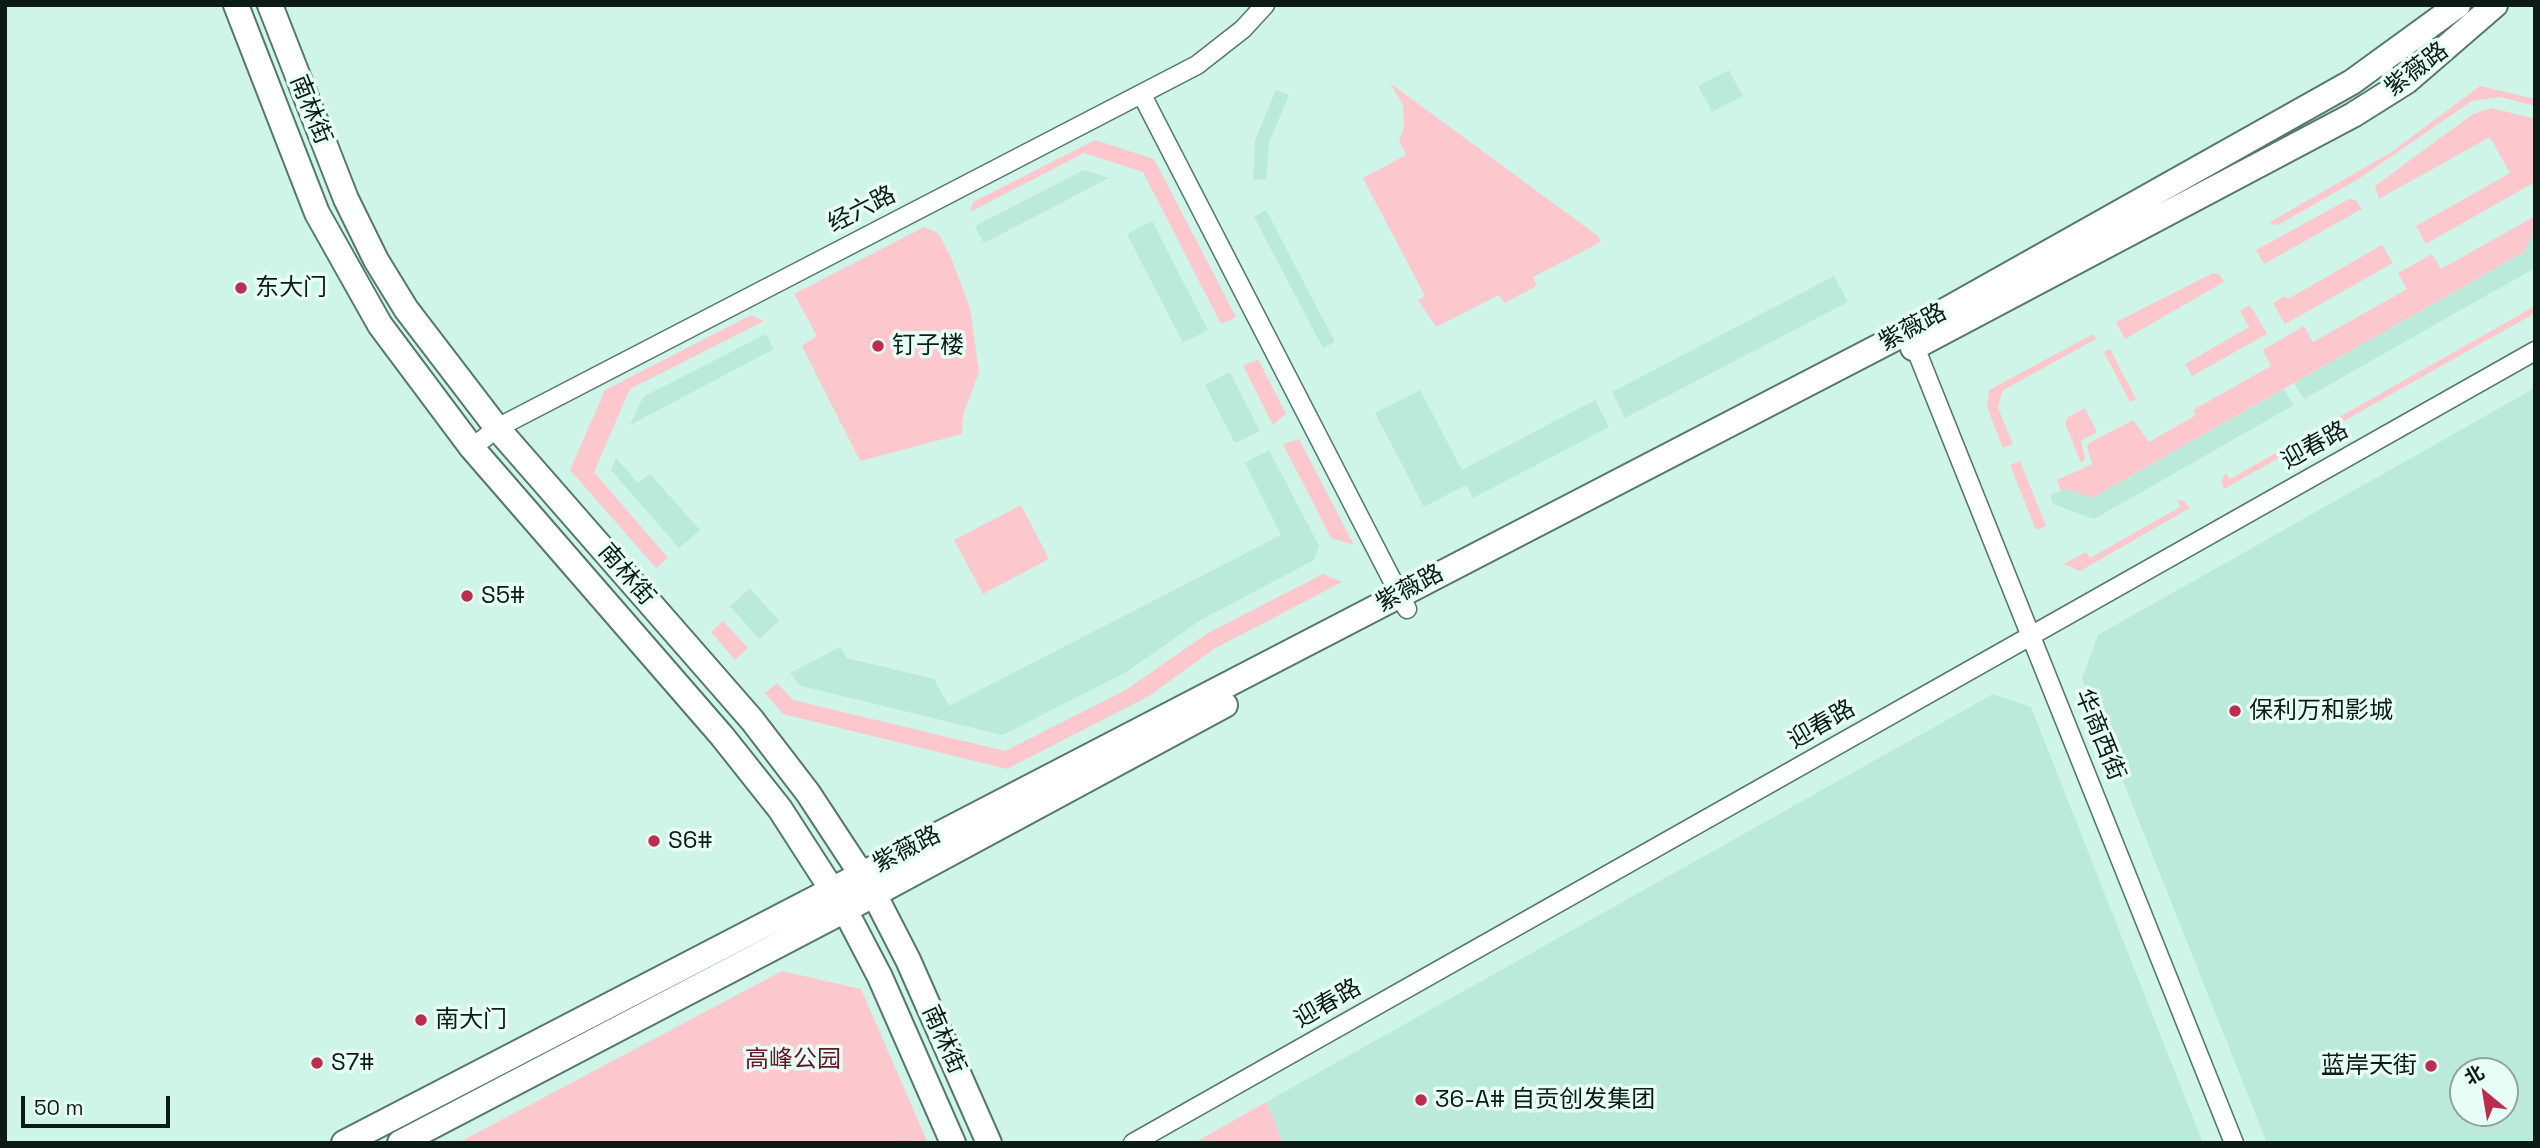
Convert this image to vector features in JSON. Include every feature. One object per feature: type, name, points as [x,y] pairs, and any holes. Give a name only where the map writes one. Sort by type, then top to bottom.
[{"type":"main road","name":"南林街","points":[[236,5],[317,213],[350,276],[387,335],[472,448],[722,736],[780,809],[839,899],[880,977],[953,1143]]},
{"type":"main road","name":"南林街","points":[[270,5],[346,199],[376,260],[413,319],[497,428],[752,720],[808,793],[867,883],[989,1143]]},
{"type":"main road","name":"紫薇路","points":[[400,1143],[867,883],[1403,602],[1907,332],[2352,82],[2458,5]]},
{"type":"main road","name":"紫薇路","points":[[1403,602],[1915,346],[2288,152],[2407,81],[2495,5]]},
{"type":"main road","name":"紫薇路","points":[[344,1143],[839,899]]},
{"type":"street","name":"经六路","points":[[472,448],[497,428],[1142,95],[1218,51],[1265,5]]},
{"type":"street","points":[[1142,95],[1403,602]]},
{"type":"street","name":"华商西街","points":[[1915,346],[2234,1143]]},
{"type":"street","name":"迎春路","points":[[1133,1143],[2535,351]]},
{"type":"shaded area","points":[[1729,70],[1743,96],[1712,112],[1698,86]]},
{"type":"shaded area","points":[[1276,90],[1289,95],[1269,143],[1266,180],[1253,179],[1255,140]]},
{"type":"shaded area","points":[[1084,170],[1109,178],[984,243],[975,226]]},
{"type":"shaded area","points":[[1266,210],[1335,342],[1323,348],[1254,217]]},
{"type":"shaded area","points":[[1152,221],[1208,330],[1183,343],[1127,234]]},
{"type":"shaded area","points":[[2533,228],[2535,268],[2304,399],[2294,383],[2524,252]]},
{"type":"shaded area","points":[[1834,276],[1848,302],[1625,418],[1612,392]]},
{"type":"shaded area","points":[[766,334],[774,349],[630,425],[643,397]]},
{"type":"shaded area","points":[[1230,372],[1260,431],[1235,443],[1205,385]]},
{"type":"shaded area","points":[[2535,388],[2535,1143],[2267,1143],[2082,678],[2098,635]]},
{"type":"shaded area","points":[[2284,389],[2294,405],[2094,519],[2053,504],[2050,495],[2066,489],[2092,498]]},
{"type":"shaded area","points":[[1420,390],[1462,470],[1595,400],[1609,427],[1473,498],[1466,485],[1424,507],[1375,413]]},
{"type":"shaded area","points":[[1269,450],[1319,546],[1314,560],[1199,621],[1128,671],[1003,735],[801,686],[790,673],[840,647],[847,658],[934,679],[949,706],[1281,535],[1245,463]]},
{"type":"shaded area","points":[[616,458],[638,483],[650,474],[700,530],[679,548],[611,470]]},
{"type":"shaded area","points":[[750,588],[779,621],[759,639],[730,606]]},
{"type":"shaded area","points":[[1993,694],[2031,707],[2203,1143],[1283,1143],[1266,1102]]},
{"type":"green space","points":[[1390,83],[1598,236],[1601,242],[1533,277],[1537,286],[1504,303],[1499,295],[1436,327],[1418,300],[1425,296],[1363,178],[1406,155],[1399,141],[1404,127],[1403,105]]},
{"type":"green space","points":[[2480,86],[2535,99],[2535,106],[2500,97],[2472,101],[2357,180],[2278,225],[2268,223],[2390,153]]},
{"type":"green space","points":[[2492,108],[2535,119],[2535,182],[2426,244],[2416,226],[2510,173],[2490,137],[2379,199],[2375,186],[2473,114]]},
{"type":"green space","points":[[1095,140],[1154,159],[1236,317],[1221,324],[1143,172],[1084,153],[970,212],[973,202]]},
{"type":"green space","points":[[2349,199],[2356,200],[2362,209],[2264,264],[2256,250]]},
{"type":"green space","points":[[2535,216],[2535,229],[2524,252],[2092,498],[2066,489],[2061,491],[2057,480],[2092,464],[2087,446],[2089,443],[2133,420],[2149,442],[2196,415],[2193,410],[2271,366],[2263,350],[2304,326],[2313,342],[2407,289],[2398,273],[2432,254],[2441,269]]},
{"type":"green space","points":[[924,227],[938,233],[950,255],[970,308],[979,372],[963,415],[962,434],[860,461],[802,346],[817,336],[794,294]]},
{"type":"green space","points":[[2382,245],[2393,263],[2285,324],[2273,303],[2285,296],[2288,299]]},
{"type":"green space","points":[[2213,273],[2219,274],[2224,282],[2125,339],[2116,322]]},
{"type":"green space","points":[[2250,305],[2267,334],[2192,376],[2185,364],[2249,327],[2240,311]]},
{"type":"green space","points":[[2535,306],[2535,313],[2224,489],[2221,481],[2226,473],[2230,479]]},
{"type":"green space","points":[[751,315],[764,321],[630,389],[594,472],[668,558],[656,568],[570,470],[605,390]]},
{"type":"green space","points":[[2093,334],[2096,339],[2002,391],[1998,408],[2013,444],[2003,448],[1987,407],[1989,390]]},
{"type":"green space","points":[[2110,349],[2136,399],[2130,402],[2104,352]]},
{"type":"green space","points":[[1258,359],[1286,414],[1273,425],[1243,366]]},
{"type":"green space","points":[[2085,408],[2097,432],[2081,441],[2085,459],[2081,463],[2065,423],[2068,417]]},
{"type":"green space","points":[[1299,439],[1354,545],[1331,538],[1283,444]]},
{"type":"green space","points":[[2020,461],[2046,526],[2036,530],[2010,465]]},
{"type":"green space","points":[[2177,500],[2184,501],[2190,508],[2080,571],[2064,564],[2086,552],[2090,558],[2180,507]]},
{"type":"green space","points":[[1021,505],[1049,559],[983,594],[954,540]]},
{"type":"green space","points":[[1323,574],[1342,582],[1214,649],[1149,696],[1007,769],[783,714],[765,693],[777,683],[793,700],[1005,751],[1124,691],[1208,633]]},
{"type":"green space","points":[[723,621],[748,648],[735,660],[711,632]]},
{"type":"green space","name":"高峰公园","points":[[782,971],[861,989],[928,1143],[458,1143]]},
{"type":"green space","points":[[1266,1102],[1283,1143],[1194,1143]]},
{"type":"place","name":"东大门","points":[[241,288]]},
{"type":"place","name":"钉子楼","points":[[878,346]]},
{"type":"place","name":"S5#","points":[[467,596]]},
{"type":"place","name":"保利万和影城","points":[[2235,711]]},
{"type":"place","name":"S6#","points":[[654,841]]},
{"type":"place","name":"南大门","points":[[421,1020]]},
{"type":"place","name":"S7#","points":[[317,1063]]},
{"type":"place","name":"蓝岸天街","points":[[2431,1066]]},
{"type":"place","name":"36-A# 自贡创发集团","points":[[1421,1100]]}]
